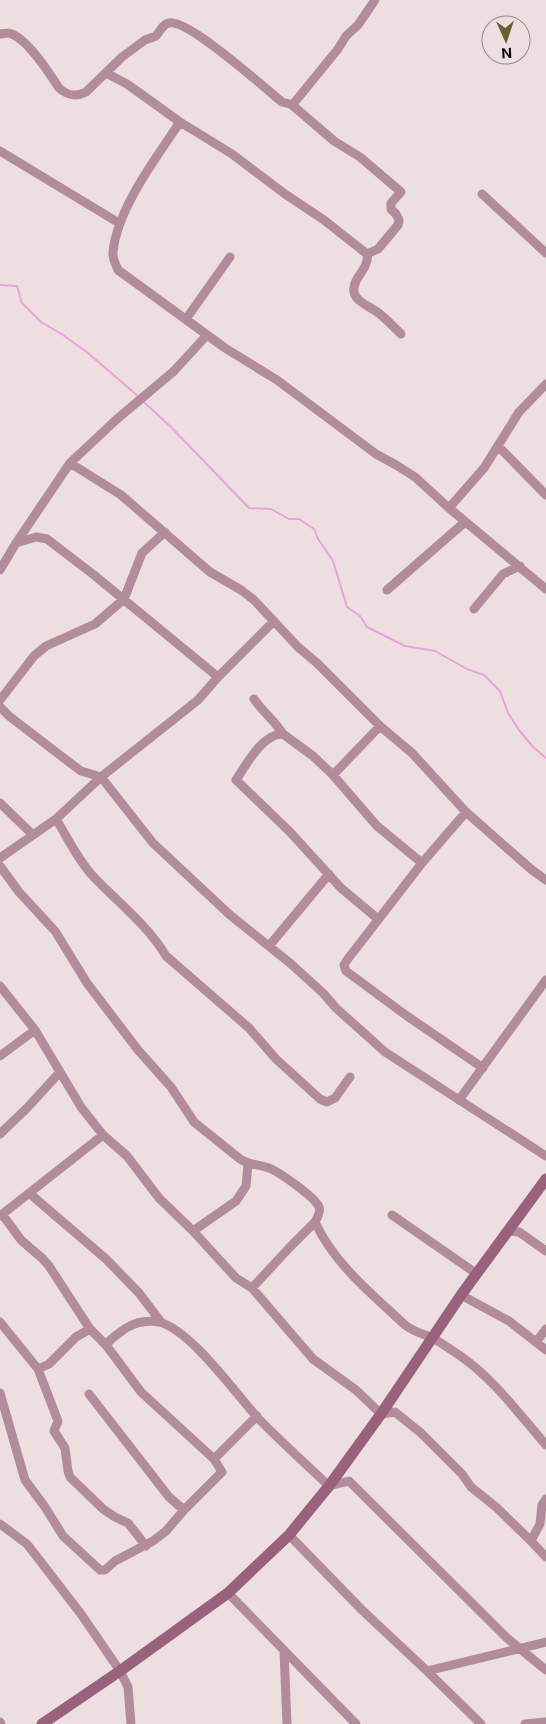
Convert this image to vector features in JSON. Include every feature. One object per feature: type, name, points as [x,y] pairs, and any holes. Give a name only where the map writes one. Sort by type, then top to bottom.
[{"type":"main road","points":[[42,1724],[120,1671],[228,1593],[289,1535],[329,1486],[381,1414],[461,1295],[546,1179]]},
{"type":"street","points":[[291,104],[294,103],[338,49],[346,36],[358,25],[375,0]]},
{"type":"street","points":[[0,34],[7,33],[13,35],[29,47],[59,88],[65,93],[80,95],[86,92],[122,57],[145,40],[156,36],[168,22],[176,23],[204,38],[282,102],[291,104],[334,141],[360,157],[402,192],[391,203],[392,210],[399,220],[398,225],[378,249],[367,254]]},
{"type":"street","points":[[106,73],[127,84],[180,122],[232,154],[285,194],[324,220],[367,254],[368,260],[354,286],[354,293],[362,304],[380,314],[401,334]]},
{"type":"street","points":[[180,122],[146,175],[119,223],[112,254],[118,270],[206,335],[276,380],[376,454],[415,477],[465,522],[546,589]]},
{"type":"street","points":[[0,151],[119,223]]},
{"type":"street","points":[[482,194],[546,252]]},
{"type":"street","points":[[186,319],[230,256]]},
{"type":"street","points":[[0,570],[16,543],[70,464],[116,419],[174,371],[206,335]]},
{"type":"street","points":[[450,508],[484,468],[519,412],[546,384]]},
{"type":"street","points":[[498,446],[546,495]]},
{"type":"street","points":[[70,464],[121,495],[210,572],[254,600],[380,726],[412,753],[466,812],[546,880]]},
{"type":"street","points":[[387,590],[465,522]]},
{"type":"street","points":[[0,700],[34,656],[46,646],[95,624],[124,599],[142,553],[165,532]]},
{"type":"street","points":[[16,543],[36,537],[47,539],[124,599],[218,677]]},
{"type":"street","points":[[474,608],[503,574],[520,566]]},
{"type":"street","points":[[0,858],[56,819],[101,777],[198,700],[218,677],[274,621]]},
{"type":"street","points":[[254,699],[283,734],[314,756],[334,775],[377,826],[422,863]]},
{"type":"street","points":[[0,707],[81,771],[101,777],[153,844],[230,915],[323,993],[336,1008],[385,1052],[546,1156]]},
{"type":"street","points":[[334,775],[380,726]]},
{"type":"street","points":[[283,734],[277,734],[270,738],[252,756],[236,780],[284,826],[341,888],[378,919]]},
{"type":"street","points":[[0,803],[33,835]]},
{"type":"street","points":[[466,812],[422,863],[344,965],[346,971],[483,1068]]},
{"type":"street","points":[[56,819],[82,864],[158,943],[166,956],[249,1028],[276,1059],[320,1099],[327,1102],[335,1098],[350,1077]]},
{"type":"street","points":[[0,866],[19,892],[55,930],[87,983],[138,1050],[171,1087],[194,1122],[204,1132],[248,1164],[267,1167],[294,1183],[319,1207],[315,1222],[290,1246],[252,1288]]},
{"type":"street","points":[[269,946],[329,874]]},
{"type":"street","points":[[460,1100],[546,980]]},
{"type":"street","points":[[0,988],[35,1030],[81,1107],[103,1135],[128,1156],[159,1198],[193,1231],[236,1278],[252,1288],[313,1359],[356,1390],[381,1414],[395,1412],[420,1433],[462,1474],[471,1487],[496,1507],[546,1557]]},
{"type":"street","points":[[0,1056],[35,1030]]},
{"type":"street","points":[[0,1134],[60,1072]]},
{"type":"street","points":[[1,1399],[25,1480],[63,1536],[100,1570],[104,1570],[115,1561],[146,1546],[166,1531],[222,1472],[214,1458],[141,1392],[106,1345],[90,1329],[49,1266],[21,1240],[1,1215],[103,1135]]},
{"type":"street","points":[[193,1231],[236,1201],[246,1186],[248,1164]]},
{"type":"street","points":[[28,1193],[106,1259],[139,1293],[160,1322]]},
{"type":"street","points":[[392,1215],[476,1274]]},
{"type":"street","points":[[315,1222],[322,1237],[350,1272],[405,1326],[432,1338],[460,1356],[488,1379],[546,1445]]},
{"type":"street","points":[[508,1231],[519,1232],[546,1251]]},
{"type":"street","points":[[461,1295],[509,1321],[546,1350]]},
{"type":"street","points":[[106,1345],[111,1338],[130,1326],[147,1320],[160,1322],[174,1329],[200,1352],[257,1416],[329,1486],[349,1481],[453,1585],[520,1649],[546,1670]]},
{"type":"street","points":[[0,1322],[38,1369],[58,1421],[54,1432],[65,1448],[70,1477],[103,1509],[128,1523],[146,1546]]},
{"type":"street","points":[[38,1369],[57,1358],[76,1337],[90,1329]]},
{"type":"street","points":[[536,1342],[546,1329]]},
{"type":"street","points":[[89,1394],[169,1497],[184,1510]]},
{"type":"street","points":[[214,1458],[257,1416]]},
{"type":"street","points":[[531,1541],[540,1524],[542,1505],[546,1499]]},
{"type":"street","points":[[0,1524],[27,1544],[120,1671],[128,1687],[131,1724]]},
{"type":"street","points":[[289,1535],[362,1610],[481,1724]]},
{"type":"street","points":[[228,1593],[356,1724]]},
{"type":"street","points":[[427,1671],[546,1642]]},
{"type":"street","points":[[284,1651],[287,1724]]},
{"type":"street","points":[[525,1724],[546,1722]]},
{"type":"waterway","points":[[0,285],[17,286],[22,303],[41,322],[88,353],[139,397]]},
{"type":"waterway","points":[[144,402],[172,428],[249,508],[271,509],[289,519],[299,519],[314,529],[318,539],[333,561],[347,607],[360,616],[367,627],[405,646],[435,651],[467,669],[484,675],[500,691],[508,713],[519,730],[533,747],[546,758]]}]
